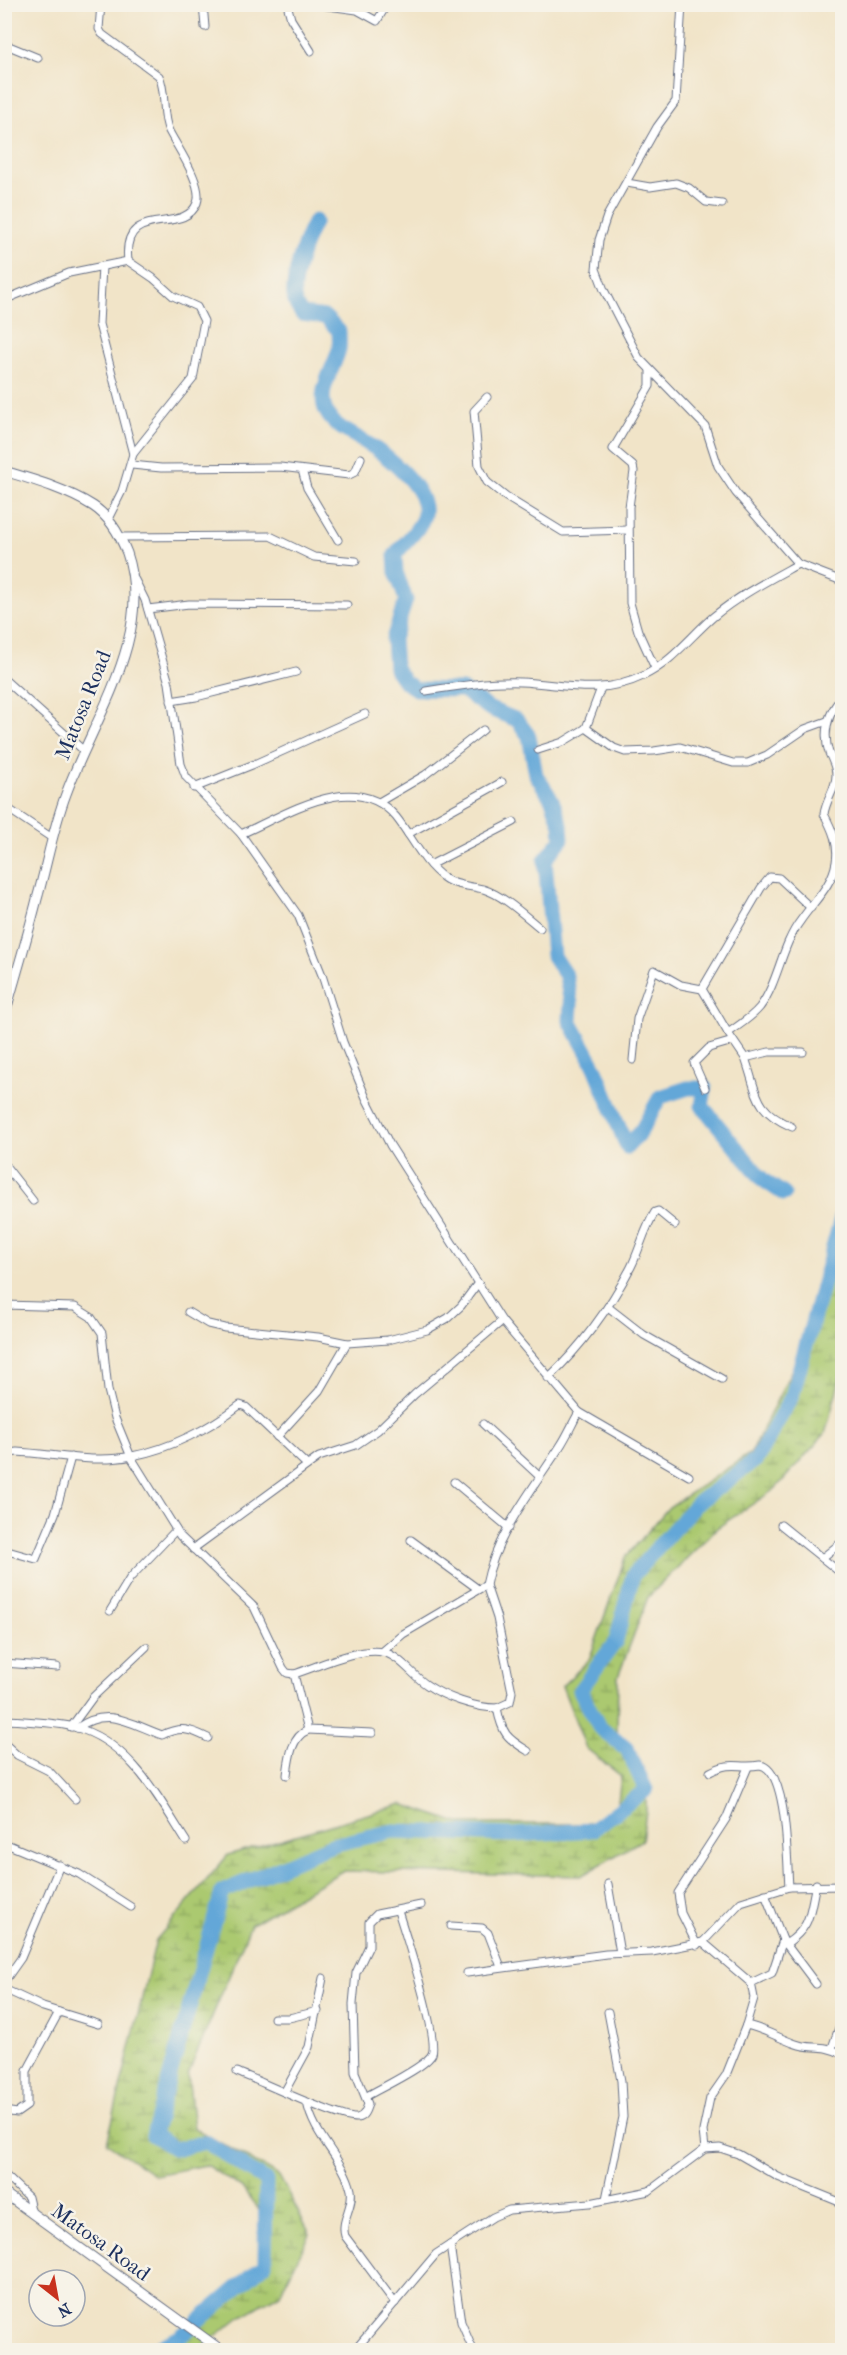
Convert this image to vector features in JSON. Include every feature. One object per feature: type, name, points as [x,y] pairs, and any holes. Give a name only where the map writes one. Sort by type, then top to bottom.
[{"type":"street","points":[[101,4],[99,29],[102,34],[159,76],[166,124],[189,166],[198,195],[197,204],[192,210],[141,227],[132,233],[126,243],[128,261]]},
{"type":"street","points":[[203,4],[205,27]]},
{"type":"street","points":[[287,4],[291,19],[311,51]]},
{"type":"street","points":[[314,4],[357,10],[376,21],[387,4]]},
{"type":"street","points":[[682,4],[676,101],[657,127],[607,216],[599,240],[596,268],[624,332],[639,358],[705,426],[718,466],[736,493],[798,564],[843,581]]},
{"type":"street","points":[[4,44],[38,58]]},
{"type":"street","points":[[627,183],[650,187],[676,183],[689,188],[706,202],[722,204]]},
{"type":"street","points":[[4,300],[69,273],[128,261],[153,278],[173,296],[197,307],[204,321],[193,379],[133,454]]},
{"type":"street","points":[[102,266],[99,324],[133,454],[132,465],[108,519]]},
{"type":"street","points":[[4,343],[4,351]]},
{"type":"street","points":[[650,370],[650,386],[613,449],[633,466],[634,471],[628,507],[631,613],[655,668]]},
{"type":"street","points":[[487,397],[474,411],[479,466],[488,482],[526,512],[563,532],[628,530]]},
{"type":"street","points":[[132,465],[161,468],[280,467],[349,475],[355,472],[360,458]]},
{"type":"street","points":[[302,470],[307,488],[338,540]]},
{"type":"street","name":"Matosa Road","points":[[4,471],[50,485],[93,506],[108,519],[121,537],[133,578],[131,628],[121,666],[83,750],[52,838],[4,1017]]},
{"type":"street","points":[[121,537],[270,537],[314,557],[356,561]]},
{"type":"street","points":[[426,691],[467,684],[521,682],[575,689],[601,688],[636,679],[680,650],[726,607],[798,564]]},
{"type":"street","points":[[133,578],[148,609],[171,701],[181,764],[186,777],[194,788],[215,805],[242,834],[298,915],[343,1042],[384,1135],[502,1322],[548,1378],[579,1412],[689,1476]]},
{"type":"street","points":[[148,609],[189,604],[347,605]]},
{"type":"street","points":[[171,701],[196,698],[296,672]]},
{"type":"street","points":[[4,680],[83,750]]},
{"type":"street","points":[[538,750],[563,742],[586,728],[601,688]]},
{"type":"street","points":[[728,1033],[753,1014],[766,998],[788,942],[832,875],[837,852],[836,838],[824,814],[827,800],[834,791],[836,772],[826,743],[827,721],[843,697]]},
{"type":"street","points":[[194,788],[252,765],[365,714]]},
{"type":"street","points":[[586,728],[614,748],[625,752],[680,747],[734,763],[748,763],[767,755],[805,729],[827,721]]},
{"type":"street","points":[[380,802],[425,775],[483,730]]},
{"type":"street","points":[[408,834],[502,782]]},
{"type":"street","points":[[242,834],[318,800],[360,794],[380,802],[408,834],[430,865],[446,880],[485,890],[540,928]]},
{"type":"street","points":[[4,806],[52,838]]},
{"type":"street","points":[[430,865],[514,822]]},
{"type":"street","points":[[702,989],[755,897],[770,878],[779,878],[812,908]]},
{"type":"street","points":[[633,1060],[637,1019],[654,970],[681,984],[702,989],[745,1058],[763,1109],[771,1118],[792,1127]]},
{"type":"street","points":[[705,1088],[694,1063],[710,1048],[733,1041]]},
{"type":"street","points":[[745,1058],[769,1052],[803,1052]]},
{"type":"street","points":[[4,1164],[33,1201]]},
{"type":"street","points":[[548,1378],[585,1340],[608,1306],[631,1267],[655,1212],[658,1211],[675,1225]]},
{"type":"street","points":[[188,1312],[208,1324],[225,1328],[318,1336],[347,1344],[388,1340],[427,1330],[461,1306],[478,1283]]},
{"type":"street","points":[[4,1305],[75,1307],[91,1317],[102,1333],[108,1390],[115,1418],[131,1456],[176,1530],[254,1607],[287,1673],[294,1674],[348,1656],[382,1652],[392,1656],[426,1684],[444,1694],[497,1708],[510,1702],[512,1692],[497,1618],[486,1585],[509,1528],[579,1412]]},
{"type":"street","points":[[608,1306],[644,1335],[722,1379]]},
{"type":"street","points":[[193,1549],[319,1457],[356,1445],[378,1430],[415,1394],[502,1322]]},
{"type":"street","points":[[277,1437],[319,1391],[347,1344]]},
{"type":"street","points":[[4,1454],[17,1452],[71,1457],[131,1456],[210,1426],[240,1405],[246,1407],[307,1465]]},
{"type":"street","points":[[483,1424],[539,1476]]},
{"type":"street","points":[[4,1550],[36,1559],[55,1514],[71,1457]]},
{"type":"street","points":[[454,1482],[509,1528]]},
{"type":"street","points":[[781,1525],[843,1574]]},
{"type":"street","points":[[110,1611],[130,1578],[176,1530]]},
{"type":"street","points":[[411,1540],[478,1589]]},
{"type":"street","points":[[822,1558],[843,1542]]},
{"type":"street","points":[[382,1652],[403,1634],[486,1585]]},
{"type":"street","points":[[74,1727],[93,1697],[146,1647]]},
{"type":"street","points":[[4,1663],[57,1667]]},
{"type":"street","points":[[294,1674],[308,1730]]},
{"type":"street","points":[[497,1708],[503,1732],[528,1751]]},
{"type":"street","points":[[74,1727],[91,1718],[114,1717],[162,1735],[175,1729],[189,1728],[208,1738]]},
{"type":"street","points":[[4,1720],[74,1727],[117,1748],[156,1794],[186,1840]]},
{"type":"street","points":[[287,1775],[292,1747],[303,1732],[308,1730],[372,1733]]},
{"type":"street","points":[[4,1743],[17,1755],[49,1771],[75,1799]]},
{"type":"street","points":[[710,1772],[725,1764],[748,1767],[765,1766],[776,1782],[788,1834],[786,1851],[789,1887]]},
{"type":"street","points":[[705,2149],[703,2131],[710,2098],[726,2075],[754,1998],[752,1983],[700,1944],[681,1914],[678,1893],[726,1819],[748,1767]]},
{"type":"street","points":[[4,1843],[60,1865],[131,1907]]},
{"type":"street","points":[[4,1982],[21,1958],[60,1865]]},
{"type":"street","points":[[608,1884],[620,1953]]},
{"type":"street","points":[[752,1983],[772,1973],[785,1942],[804,1931],[816,1884]]},
{"type":"street","points":[[467,1973],[620,1953],[652,1952],[700,1944],[741,1902],[789,1887],[816,1884],[843,1886]]},
{"type":"street","points":[[765,1894],[785,1942],[816,1984]]},
{"type":"street","points":[[237,2072],[334,2113],[357,2118],[366,2110],[367,2096],[355,2072],[353,2004],[356,1973],[369,1946],[371,1918],[377,1914],[421,1905]]},
{"type":"street","points":[[367,2096],[432,2055],[433,2044],[398,1911]]},
{"type":"street","points":[[451,1926],[482,1928],[488,1933],[501,1967]]},
{"type":"street","points":[[285,2091],[309,2047],[323,1978]]},
{"type":"street","points":[[4,1989],[59,2012],[98,2024]]},
{"type":"street","points":[[274,2018],[290,2018],[318,2011]]},
{"type":"street","points":[[4,2111],[22,2112],[27,2106],[27,2071],[45,2043],[59,2012]]},
{"type":"street","points":[[606,2199],[623,2117],[621,2081],[608,2012]]},
{"type":"street","points":[[832,2048],[843,2019]]},
{"type":"street","points":[[746,2025],[762,2028],[797,2045],[832,2048],[843,2054]]},
{"type":"street","points":[[307,2102],[312,2121],[351,2189],[351,2204],[343,2227],[345,2236],[395,2303]]},
{"type":"street","points":[[355,2350],[436,2254],[493,2217],[509,2210],[606,2199],[649,2191],[705,2149],[720,2148],[738,2154],[778,2177],[843,2203]]},
{"type":"street","points":[[4,2174],[28,2197],[32,2214]]},
{"type":"street","name":"Matosa Road","points":[[4,2193],[220,2350]]},
{"type":"street","points":[[450,2245],[457,2303],[473,2350]]},
{"type":"green space","points":[[842,1158],[842,1372],[825,1434],[775,1489],[717,1528],[648,1597],[618,1677],[617,1734],[646,1781],[646,1811],[642,1840],[581,1876],[342,1871],[251,1924],[188,2074],[194,2128],[279,2176],[310,2234],[280,2294],[240,2317],[198,2350],[149,2350],[226,2301],[259,2274],[261,2213],[243,2189],[206,2165],[155,2175],[107,2143],[156,1940],[228,1855],[402,1804],[461,1824],[584,1824],[616,1818],[621,1776],[586,1748],[562,1686],[589,1660],[625,1558],[669,1507],[751,1453],[809,1335],[839,1233]]},
{"type":"waterway","points":[[315,221],[299,261],[294,294],[296,304],[302,314],[325,317],[339,331],[339,349],[326,382],[324,407],[335,424],[394,463],[412,483],[423,504],[424,514],[420,525],[395,555],[396,572],[406,600],[393,639],[395,668],[405,682],[416,689],[462,690],[490,709],[517,720],[529,736],[536,775],[552,800],[561,825],[562,839],[545,860],[553,956],[566,976],[571,1004],[570,1021],[595,1067],[627,1147],[641,1131],[660,1097],[688,1088],[705,1088],[702,1106],[763,1180],[784,1194]]},
{"type":"waterway","points":[[155,2350],[180,2337],[265,2264],[266,2181],[206,2142],[175,2149],[153,2135],[222,1892],[332,1845],[393,1831],[512,1835],[592,1830],[646,1790],[627,1749],[599,1727],[580,1690],[616,1641],[633,1575],[697,1503],[756,1460],[792,1396],[842,1215]]}]
